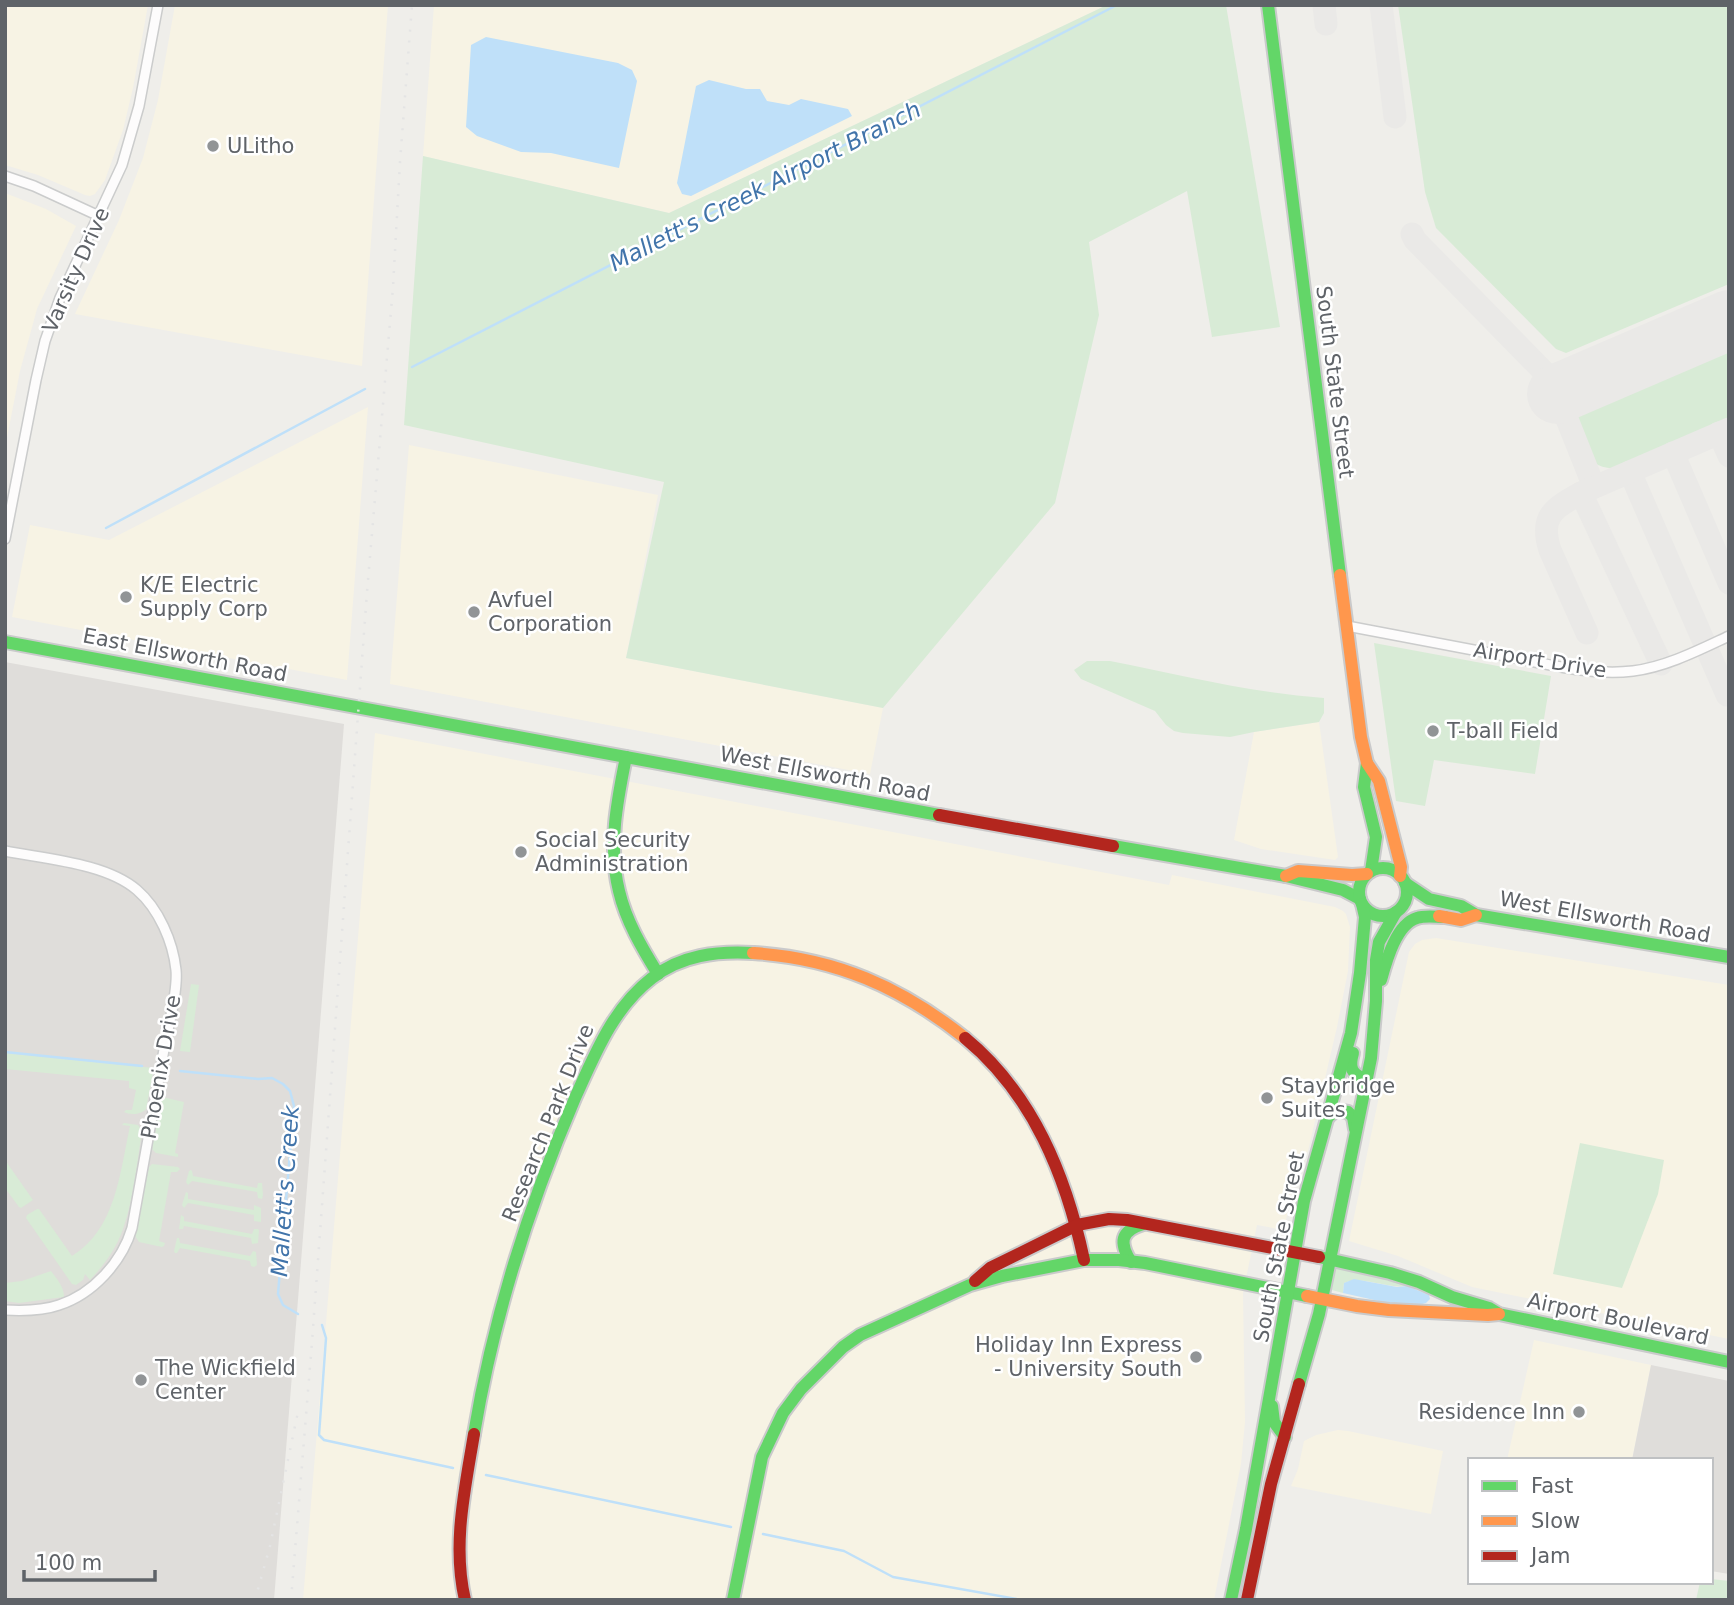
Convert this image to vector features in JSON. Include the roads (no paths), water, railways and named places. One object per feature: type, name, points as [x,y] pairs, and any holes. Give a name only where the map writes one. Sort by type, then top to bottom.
[{"type":"main road","name":"South State Street","points":[[1268,5],[1361,737],[1367,763],[1364,787],[1376,837],[1369,873]]},
{"type":"main road","name":"East Ellsworth Road","points":[[5,642],[358,708]]},
{"type":"main road","name":"West Ellsworth Road","points":[[358,708],[1286,876],[1300,882],[1336,888],[1361,902]]},
{"type":"main road","points":[[626,757],[616,813],[615,865],[619,891],[633,929],[659,974]]},
{"type":"main road","name":"South State Street","points":[[1367,763],[1379,781],[1403,879]]},
{"type":"main road","points":[[1376,1008],[1376,960],[1379,942],[1398,910],[1407,894],[1403,879],[1393,870],[1385,868],[1369,873],[1360,885],[1361,902],[1371,913],[1378,915],[1384,916],[1398,910]]},
{"type":"main road","name":"West Ellsworth Road","points":[[1286,876],[1298,871],[1352,875],[1369,873]]},
{"type":"main road","name":"West Ellsworth Road","points":[[1403,879],[1429,899],[1461,906],[1476,915],[1729,957]]},
{"type":"main road","name":"South State Street","points":[[1233,1599],[1307,1189],[1351,1033],[1365,917],[1361,902]]},
{"type":"main road","name":"West Ellsworth Road","points":[[1398,910],[1461,920],[1476,915]]},
{"type":"main road","points":[[1247,1600],[1266,1506],[1322,1298],[1366,1079],[1383,972],[1404,925],[1416,918],[1445,918]]},
{"type":"main road","name":"Research Park Drive","points":[[465,1600],[460,1586],[458,1563],[469,1465],[493,1345],[528,1217],[558,1140],[613,1019],[630,997],[681,961],[730,953],[759,953],[812,961],[870,979],[906,996],[939,1017],[994,1066],[1034,1119],[1068,1196],[1084,1260]]},
{"type":"main road","points":[[1359,981],[1370,983],[1368,1020],[1373,1034]]},
{"type":"main road","points":[[1354,1016],[1359,1032],[1350,1067],[1356,1076],[1366,1079]]},
{"type":"main road","points":[[1327,1118],[1336,1110],[1348,1111],[1355,1121],[1355,1133]]},
{"type":"main road","points":[[970,1285],[990,1268],[1077,1225],[1109,1219],[1147,1223],[1330,1259]]},
{"type":"main road","points":[[1131,1262],[1124,1253],[1123,1239],[1133,1226],[1147,1223]]},
{"type":"main road","name":"Airport Boulevard","points":[[1330,1259],[1419,1282],[1499,1314]]},
{"type":"main road","points":[[733,1600],[762,1457],[783,1413],[801,1389],[860,1335],[970,1285],[1042,1267],[1084,1260],[1131,1262],[1287,1292]]},
{"type":"main road","points":[[1389,1310],[1401,1306],[1432,1306],[1437,1296],[1432,1288]]},
{"type":"main road","name":"Airport Boulevard","points":[[1287,1292],[1389,1310],[1499,1314],[1729,1362]]},
{"type":"main road","points":[[1280,1336],[1272,1406],[1274,1422],[1285,1437]]},
{"type":"street","name":"Varsity Drive","points":[[5,539],[45,341],[60,299],[122,165],[139,106],[158,5]]},
{"type":"street","points":[[5,176],[34,186],[99,216]]},
{"type":"street","name":"Airport Drive","points":[[1347,626],[1569,668],[1611,672],[1635,671],[1661,664],[1729,636]]},
{"type":"street","name":"Phoenix Drive","points":[[5,851],[100,870],[138,891],[162,923],[177,972],[128,1241],[106,1273],[79,1295],[60,1305],[19,1311],[5,1310]]},
{"type":"water","points":[[486,37],[618,63],[632,70],[637,81],[619,168],[551,153],[521,152],[477,136],[466,127],[471,45]]},
{"type":"water","points":[[709,80],[746,89],[760,89],[767,101],[789,105],[801,99],[848,109],[852,116],[691,196],[682,194],[677,183],[696,86]]},
{"type":"water","points":[[1354,1279],[1397,1287],[1407,1286],[1429,1295],[1430,1299],[1422,1304],[1392,1304],[1343,1293],[1344,1283]]},
{"type":"waterway","name":"Mallett's Creek Airport Branch","points":[[412,367],[1117,5]]},
{"type":"waterway","name":"Mallett's Creek Airport Branch","points":[[106,528],[365,389]]},
{"type":"waterway","name":"Mallett's Creek","points":[[5,1052],[142,1066]]},
{"type":"waterway","name":"Mallett's Creek","points":[[180,1071],[272,1078],[290,1091],[294,1106],[278,1294],[283,1305],[298,1314]]},
{"type":"waterway","name":"Mallett's Creek","points":[[322,1325],[326,1338],[319,1435],[324,1440],[453,1468]]},
{"type":"waterway","name":"Mallett's Creek","points":[[486,1475],[731,1527]]},
{"type":"waterway","name":"Mallett's Creek","points":[[763,1534],[844,1551],[893,1577],[1022,1600]]},
{"type":"railway","points":[[291,1600],[367,592],[393,287],[412,5]]},
{"type":"railway","points":[[255,1600],[270,1546],[299,1407]]},
{"type":"place","name":"ULitho","points":[[213,146]]},
{"type":"place","name":"K/E Electric Supply Corp","points":[[126,597]]},
{"type":"place","name":"Avfuel Corporation","points":[[474,612]]},
{"type":"place","name":"T-ball Field","points":[[1433,731]]},
{"type":"place","name":"Social Security Administration","points":[[521,852]]},
{"type":"place","name":"Staybridge Suites","points":[[1267,1098]]},
{"type":"place","name":"Holiday Inn Express - University South","points":[[1196,1357]]},
{"type":"place","name":"The Wickfield Center","points":[[141,1380]]},
{"type":"place","name":"Residence Inn","points":[[1579,1412]]}]
